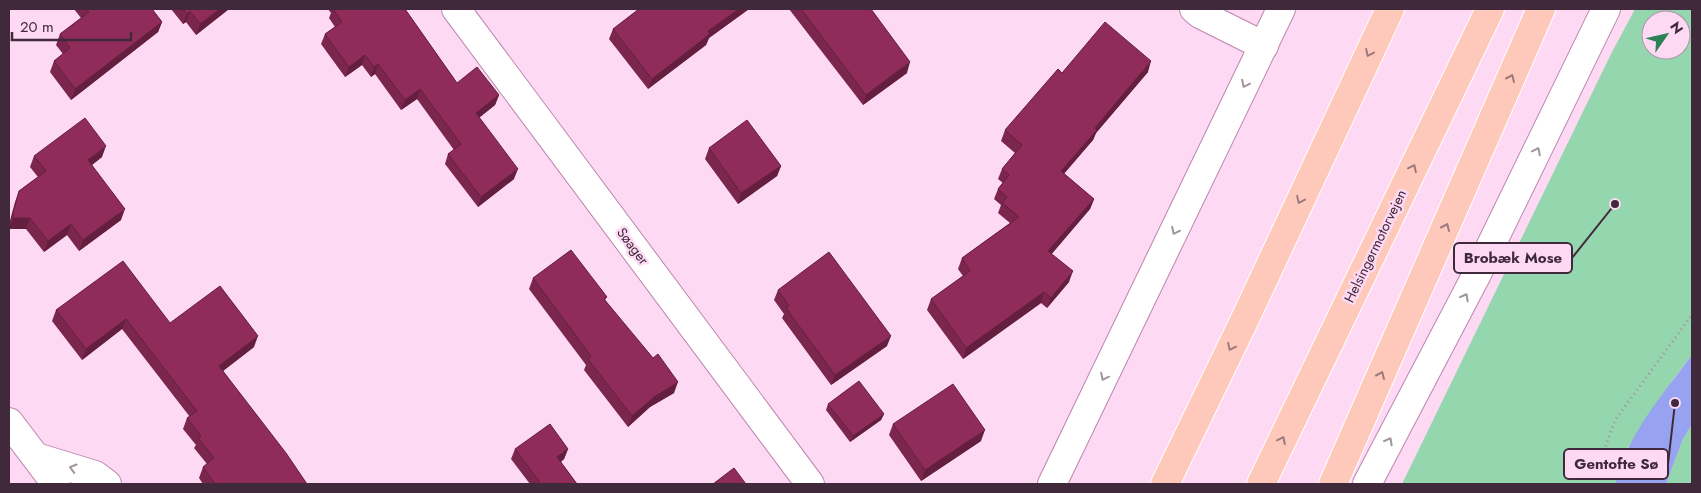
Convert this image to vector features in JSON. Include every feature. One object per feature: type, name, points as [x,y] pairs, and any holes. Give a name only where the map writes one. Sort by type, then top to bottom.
[{"type":"highway","points":[[1165,484],[1244,321],[1390,9]]},
{"type":"highway","name":"Helsingørmotorvejen","points":[[1261,484],[1490,9]]},
{"type":"highway","points":[[1333,484],[1541,9]]},
{"type":"street","name":"Søager","points":[[456,9],[810,484]]},
{"type":"street","points":[[1194,9],[1200,14],[1264,46]]},
{"type":"street","points":[[1052,484],[1281,9]]},
{"type":"street","points":[[1367,484],[1477,274],[1606,9]]},
{"type":"street","points":[[9,422],[56,484]]},
{"type":"street","points":[[31,484],[36,457]]},
{"type":"street","points":[[36,457],[95,475],[107,484]]},
{"type":"path","points":[[1592,484],[1614,420],[1692,315]]},
{"type":"green space","points":[[1635,9],[1692,9],[1692,355],[1672,381],[1625,452],[1615,484],[1402,484],[1611,54]]},
{"type":"green space","points":[[1692,424],[1692,484],[1666,484],[1683,439]]},
{"type":"water","points":[[1692,355],[1692,424],[1683,439],[1666,484],[1615,484],[1628,449],[1637,432],[1658,400]]},
{"type":"building","points":[[86,9],[152,9],[162,22],[75,89],[54,61],[70,48],[60,34],[89,12]]},
{"type":"building","points":[[183,9],[220,9],[200,24],[190,11],[187,14]]},
{"type":"building","points":[[333,9],[405,9],[457,83],[477,67],[499,95],[476,113],[518,169],[481,197],[448,154],[461,144],[420,89],[405,100],[378,64],[374,67],[365,55],[349,67],[325,34],[342,22]]},
{"type":"building","points":[[639,9],[739,9],[708,31],[710,34],[652,79],[613,29]]},
{"type":"building","points":[[801,9],[871,9],[910,62],[866,95]]},
{"type":"building","points":[[1105,22],[1151,61],[1095,128],[1097,130],[1061,171],[1094,199],[1048,251],[1073,271],[1051,298],[1044,292],[966,348],[931,299],[970,271],[962,258],[1019,217],[1002,203],[1007,197],[998,189],[1009,175],[1002,169],[1022,145],[1005,130],[1058,69],[1062,73]]},
{"type":"building","points":[[85,118],[106,146],[88,160],[125,209],[83,240],[71,224],[48,241],[30,218],[13,218],[19,191],[46,171],[34,156]]},
{"type":"building","points":[[747,120],[781,166],[741,193],[709,148]]},
{"type":"building","points":[[571,250],[607,297],[604,299],[653,358],[658,354],[678,382],[654,397],[632,416],[588,359],[591,356],[533,278]]},
{"type":"building","points":[[829,252],[891,336],[835,375],[786,308],[789,306],[778,290]]},
{"type":"building","points":[[123,261],[170,323],[220,286],[258,336],[219,366],[286,453],[307,484],[215,484],[203,467],[214,458],[198,438],[201,436],[187,418],[197,411],[126,319],[86,349],[56,310]]},
{"type":"building","points":[[859,381],[884,414],[853,436],[828,404]]},
{"type":"building","points":[[953,384],[985,430],[925,470],[893,424]]},
{"type":"building","points":[[550,424],[568,449],[557,457],[577,484],[541,484],[515,449]]},
{"type":"building","points":[[734,468],[746,484],[713,484]]},
{"type":"place","name":"Brobæk Mose","points":[[1615,204]]},
{"type":"place","name":"Gentofte Sø","points":[[1675,403]]}]
